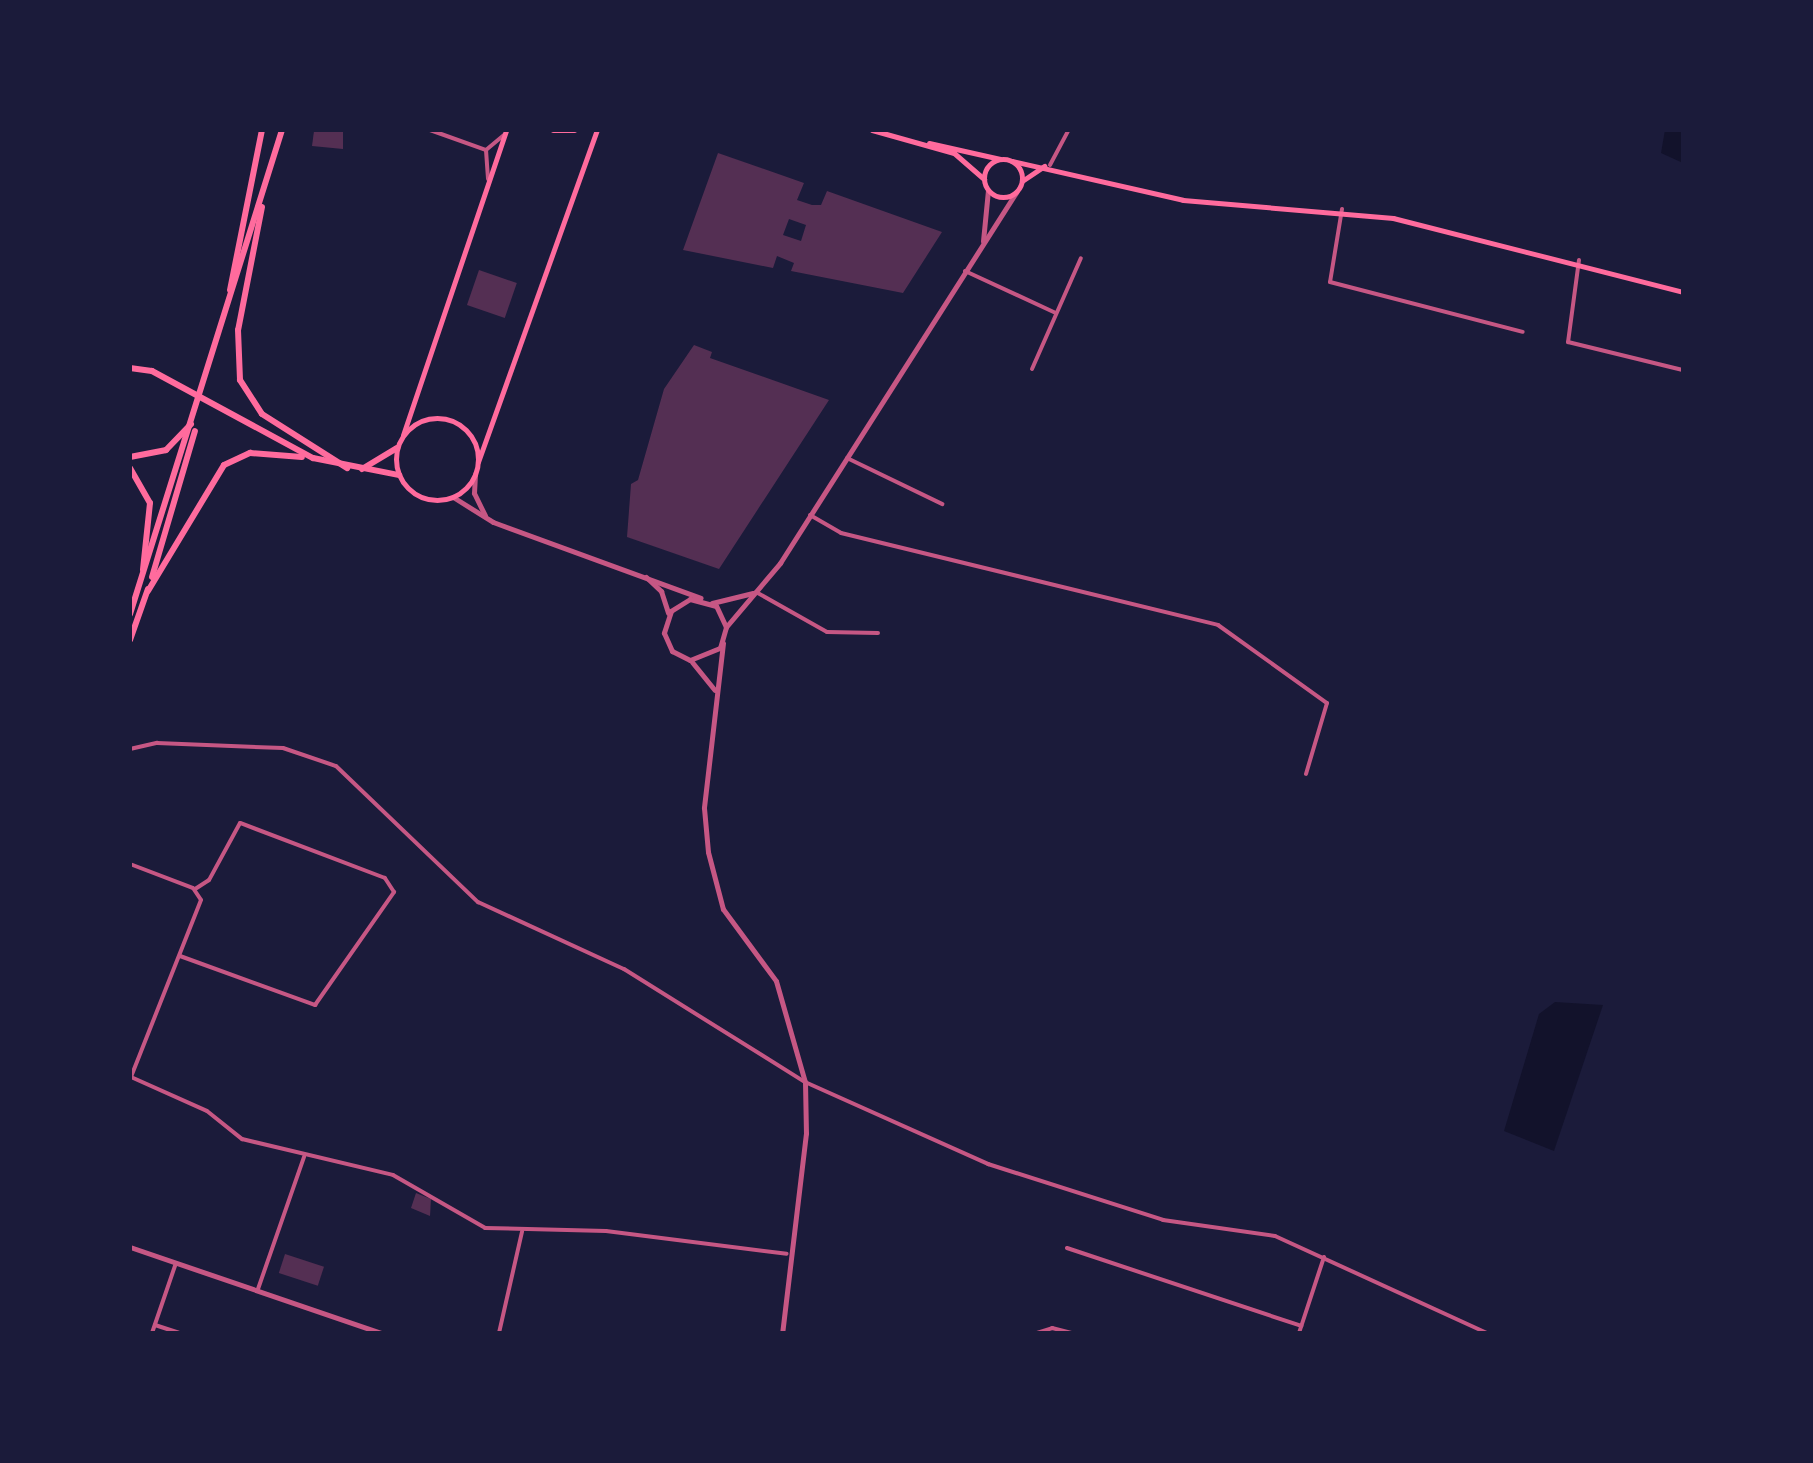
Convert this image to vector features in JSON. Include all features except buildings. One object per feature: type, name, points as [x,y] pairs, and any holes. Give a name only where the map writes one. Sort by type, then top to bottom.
[{"type":"main road","points":[[229,307],[262,130]]},
{"type":"main road","points":[[130,640],[282,130]]},
{"type":"main road","points":[[553,130],[574,130]]},
{"type":"main road","points":[[130,614],[224,465],[250,453],[313,458],[399,476],[421,497],[453,497],[475,474],[597,130]]},
{"type":"main road","points":[[872,130],[1000,159],[1048,165],[1194,201],[1342,209],[1579,260],[1683,292]]},
{"type":"main road","points":[[399,476],[397,448],[505,132]]},
{"type":"main road","points":[[926,143],[963,158],[984,179],[988,190],[1003,197],[1016,192],[1022,181],[1048,165]]},
{"type":"main road","points":[[984,179],[988,166],[1000,159]]},
{"type":"main road","points":[[1012,161],[1022,181]]},
{"type":"main road","points":[[263,190],[238,330],[240,380],[262,414],[347,468]]},
{"type":"main road","points":[[130,368],[152,370],[313,458]]},
{"type":"main road","points":[[130,457],[172,446],[197,415]]},
{"type":"main road","points":[[403,435],[426,419],[447,419],[470,435],[478,462]]},
{"type":"main road","points":[[361,470],[397,448]]},
{"type":"main road","points":[[130,468],[145,488],[150,512],[144,590]]},
{"type":"street","points":[[430,130],[486,150]]},
{"type":"street","points":[[1048,165],[1070,130]]},
{"type":"street","points":[[486,150],[505,132]]},
{"type":"street","points":[[486,150],[488,181]]},
{"type":"street","points":[[982,245],[988,190]]},
{"type":"street","points":[[782,1333],[787,1254],[806,1133],[805,1082],[772,973],[716,892],[704,808],[715,690],[726,627],[810,515],[1016,192]]},
{"type":"street","points":[[1342,209],[1330,282],[1522,332]]},
{"type":"street","points":[[1032,369],[1081,258]]},
{"type":"street","points":[[1579,260],[1568,342],[1683,370]]},
{"type":"street","points":[[966,271],[1056,314]]},
{"type":"street","points":[[847,458],[942,504]]},
{"type":"street","points":[[475,474],[475,499],[487,519]]},
{"type":"street","points":[[453,497],[487,519],[712,604],[726,627]]},
{"type":"street","points":[[810,515],[841,533],[1218,626],[1328,703],[1306,774]]},
{"type":"street","points":[[644,576],[661,591],[668,614],[667,642],[690,660],[715,690]]},
{"type":"street","points":[[712,604],[756,592],[827,632],[878,633]]},
{"type":"street","points":[[668,614],[681,602],[703,600]]},
{"type":"street","points":[[690,660],[712,656],[724,642]]},
{"type":"street","points":[[130,749],[157,742],[283,748],[341,769],[478,902],[635,974],[805,1082],[988,1164],[1153,1218],[1267,1233],[1487,1333]]},
{"type":"street","points":[[180,956],[310,1004],[324,998],[393,895],[392,883],[236,823],[212,877],[195,889]]},
{"type":"street","points":[[130,864],[195,889]]},
{"type":"street","points":[[195,889],[200,905],[130,1078],[207,1111],[242,1139],[304,1157],[393,1175],[485,1228],[522,1232],[606,1231],[787,1254]]},
{"type":"street","points":[[257,1291],[304,1157]]},
{"type":"street","points":[[499,1333],[522,1232]]},
{"type":"street","points":[[130,1247],[382,1333]]},
{"type":"street","points":[[1067,1248],[1301,1326]]},
{"type":"street","points":[[1299,1333],[1324,1257]]},
{"type":"street","points":[[152,1333],[176,1263]]},
{"type":"street","points":[[155,1325],[179,1333]]},
{"type":"street","points":[[1037,1333],[1072,1333]]},
{"type":"shaded area","points":[[1665,130],[1683,130],[1683,163],[1661,153]]},
{"type":"shaded area","points":[[1555,1002],[1603,1005],[1554,1151],[1504,1131],[1539,1014]]}]
